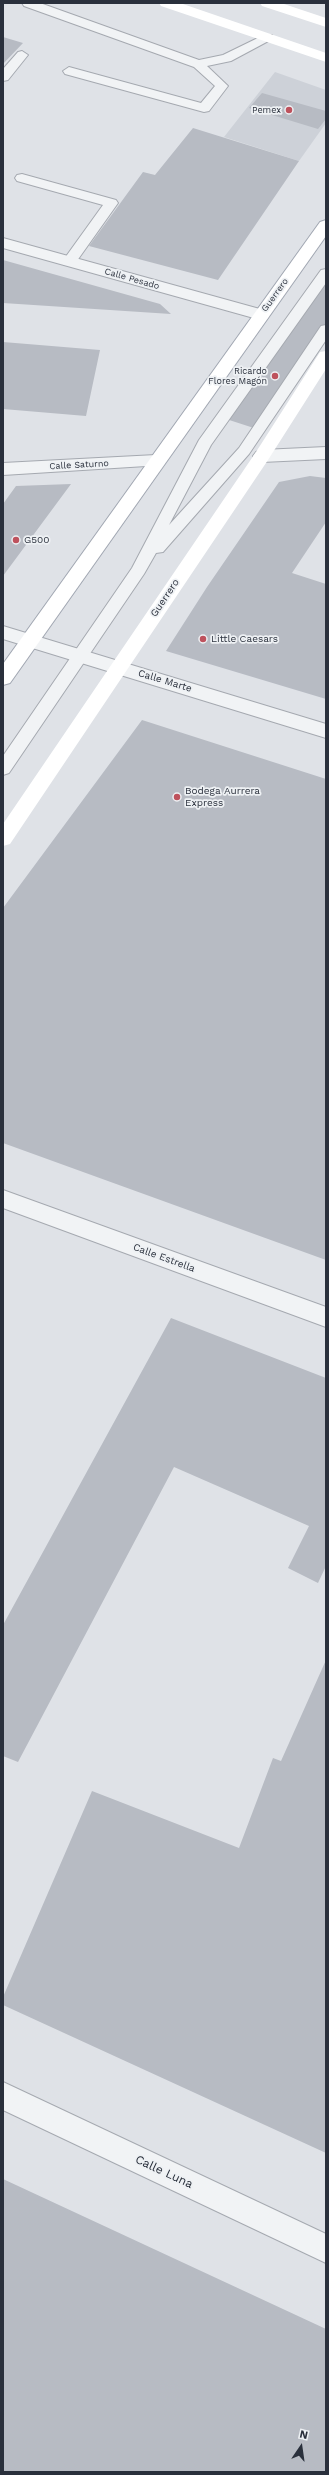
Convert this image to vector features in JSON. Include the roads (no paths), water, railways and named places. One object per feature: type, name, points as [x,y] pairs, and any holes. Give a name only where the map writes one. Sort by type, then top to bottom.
[{"type":"main road","points":[[166,3],[326,58]]},
{"type":"main road","points":[[267,3],[326,22]]},
{"type":"main road","name":"Guerrero","points":[[3,678],[156,461],[326,225]]},
{"type":"main road","name":"Guerrero","points":[[3,840],[118,667],[262,456],[326,356]]},
{"type":"street","name":"Calle Pesado","points":[[3,243],[261,315]]},
{"type":"street","points":[[262,456],[326,453]]},
{"type":"street","name":"Calle Saturno","points":[[3,469],[156,461]]},
{"type":"street","name":"Calle Marte","points":[[3,632],[326,730]]},
{"type":"street","name":"Calle Estrella","points":[[3,1199],[326,1317]]},
{"type":"street","name":"Calle Luna","points":[[3,2096],[326,2249]]},
{"type":"lane","points":[[28,3],[198,64],[222,86],[204,108],[69,71]]},
{"type":"lane","points":[[198,64],[227,58],[268,38]]},
{"type":"lane","points":[[3,77],[22,55]]},
{"type":"lane","points":[[22,178],[111,203],[69,262]]},
{"type":"lane","points":[[139,570],[204,443],[326,273]]},
{"type":"lane","points":[[3,769],[139,570],[244,451],[326,329]]},
{"type":"place","name":"Pemex","points":[[289,110]]},
{"type":"place","name":"Ricardo Flores Magón","points":[[275,376]]},
{"type":"place","name":"G500","points":[[16,540]]},
{"type":"place","name":"Little Caesars","points":[[203,639]]},
{"type":"place","name":"Bodega Aurrera Express","points":[[177,797]]}]
